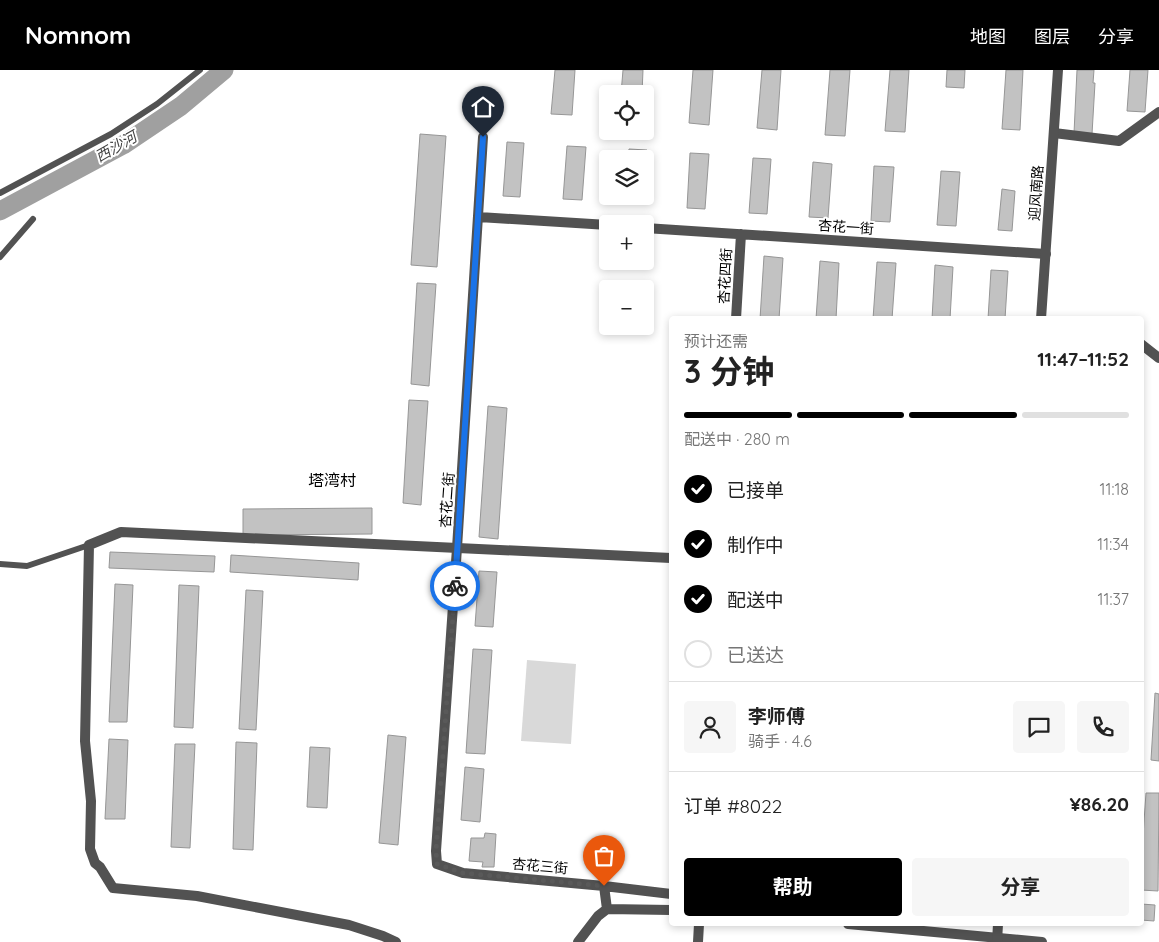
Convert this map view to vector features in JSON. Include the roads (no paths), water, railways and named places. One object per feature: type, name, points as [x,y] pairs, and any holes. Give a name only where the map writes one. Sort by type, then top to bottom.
[{"type":"street","name":"迎风南路","points":[[1041,316],[1058,70]]},
{"type":"street","points":[[1054,134],[1119,141],[1159,112]]},
{"type":"street","name":"杏花二街","points":[[437,864],[436,851],[483,137]]},
{"type":"street","points":[[479,217],[599,224]]},
{"type":"street","name":"杏花一街","points":[[654,229],[1046,254]]},
{"type":"street","name":"杏花四街","points":[[736,316],[741,234]]},
{"type":"street","points":[[1144,346],[1159,358]]},
{"type":"street","points":[[396,942],[383,936],[339,923],[197,896],[113,888],[100,867],[95,863],[90,849],[91,801],[85,741],[89,545],[121,532],[669,558]]},
{"type":"street","name":"杏花三街","points":[[437,864],[463,873],[669,894]]},
{"type":"street","points":[[604,886],[608,909]]},
{"type":"street","points":[[578,942],[598,916],[608,909],[669,910]]},
{"type":"street","points":[[698,942],[699,926]]},
{"type":"street","points":[[868,926],[1042,942]]},
{"type":"street","points":[[997,939],[998,926]]},
{"type":"lane","points":[[0,193],[111,134],[157,104],[200,70]]},
{"type":"lane","points":[[0,257],[33,219]]},
{"type":"lane","points":[[0,564],[27,566],[89,545]]},
{"type":"waterway","name":"西沙河","points":[[0,211],[123,145],[181,106],[224,70]]},
{"type":"district","name":"塔湾村","points":[[332,480]]}]
